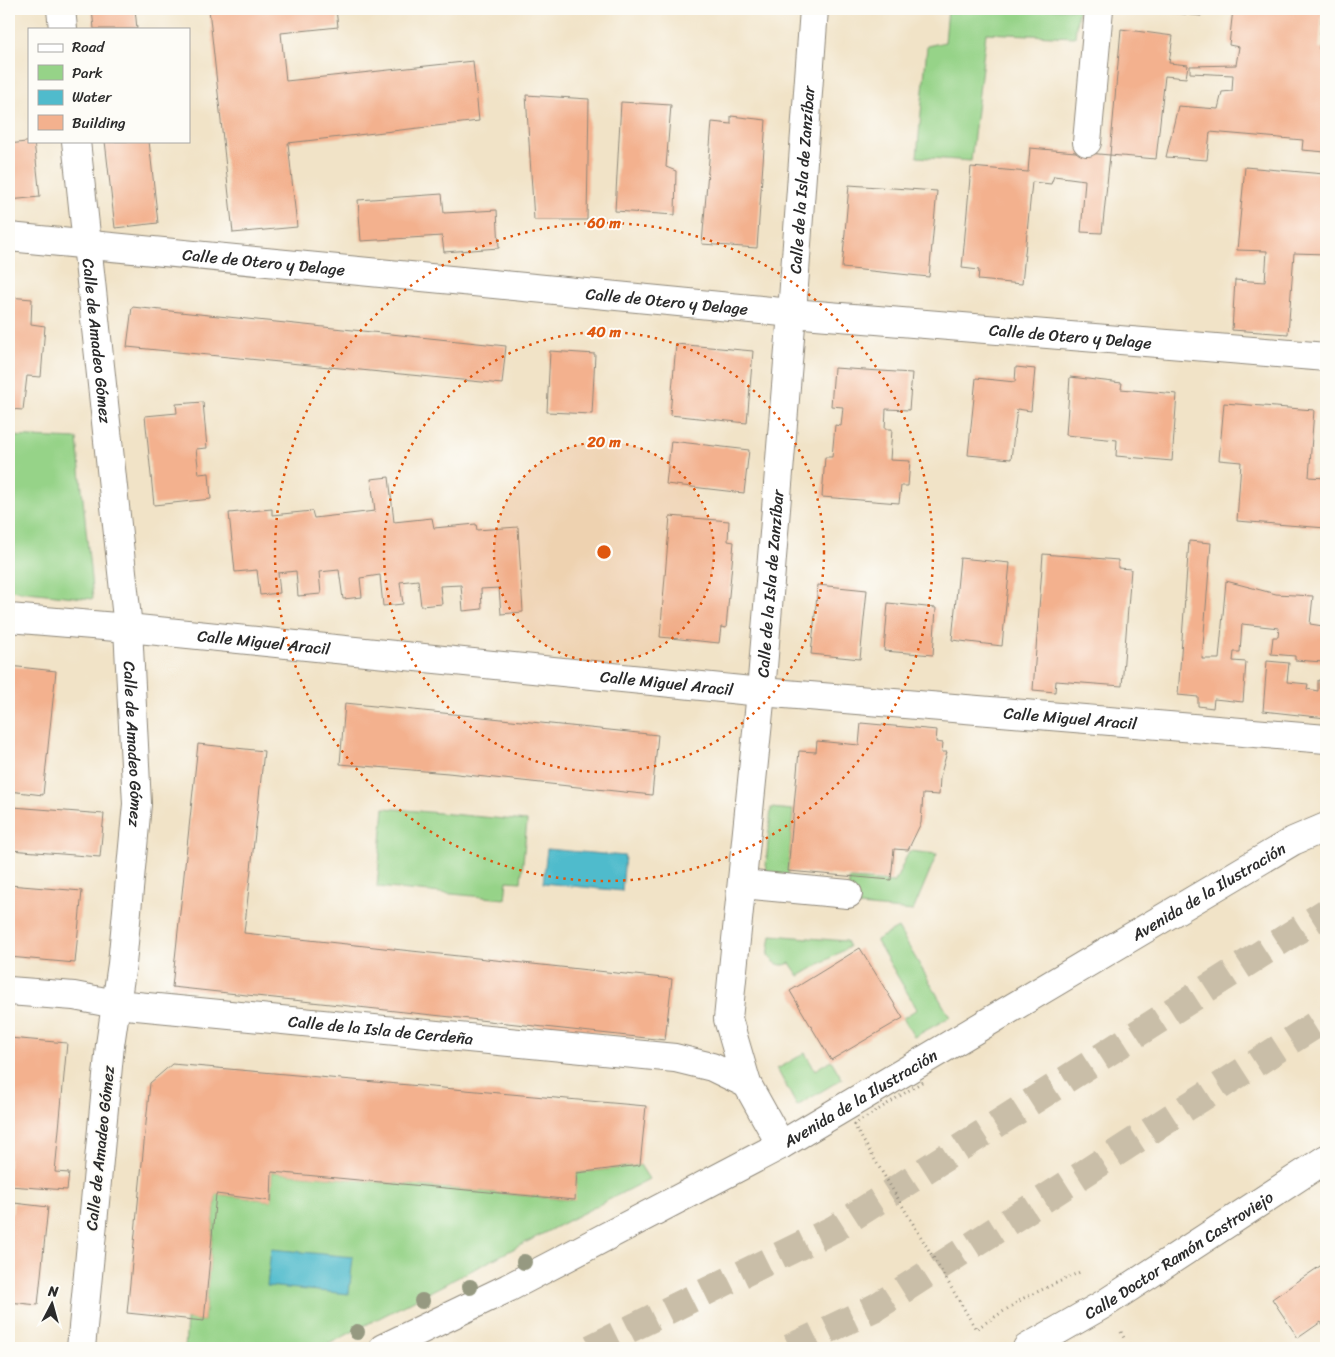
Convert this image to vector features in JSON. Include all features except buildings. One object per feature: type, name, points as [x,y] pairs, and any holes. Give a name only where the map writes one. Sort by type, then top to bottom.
[{"type":"street","points":[[61,9],[63,28]]},
{"type":"street","name":"Calle de la Isla de Zanzíbar","points":[[781,1145],[747,1084],[728,1019],[762,692],[814,9]]},
{"type":"street","points":[[1086,142],[1099,9]]},
{"type":"street","name":"Calle de Amadeo Gómez","points":[[76,142],[128,628],[137,804],[110,1045],[81,1348]]},
{"type":"street","name":"Calle de Otero y Delage","points":[[9,237],[792,313],[1326,356]]},
{"type":"street","name":"Calle Miguel Aracil","points":[[9,618],[128,628],[762,692],[1326,739]]},
{"type":"street","name":"Avenida de la Ilustración","points":[[383,1348],[517,1284],[781,1145],[1293,841],[1326,827]]},
{"type":"street","points":[[742,884],[848,894]]},
{"type":"street","name":"Calle de la Isla de Cerdeña","points":[[9,991],[74,996],[116,1004],[675,1058],[712,1067],[747,1084]]},
{"type":"street","name":"Calle Doctor Ramón Castroviejo","points":[[1027,1348],[1104,1304],[1326,1159]]},
{"type":"path","points":[[922,1082],[854,1125],[976,1330],[1024,1298],[1080,1272]]},
{"type":"green space","points":[[948,9],[1078,9],[1075,37],[986,33],[971,161],[917,157],[927,46],[945,42]]},
{"type":"green space","points":[[9,436],[77,439],[93,599],[9,590]]},
{"type":"green space","points":[[384,808],[527,821],[521,882],[507,881],[505,899],[377,887]]},
{"type":"green space","points":[[771,808],[793,810],[788,878],[765,876]]},
{"type":"green space","points":[[909,851],[937,854],[913,911],[848,905],[849,879],[895,882]]},
{"type":"green space","points":[[898,928],[950,1017],[914,1037],[903,1018],[917,1009],[876,940]]},
{"type":"green space","points":[[771,935],[846,941],[849,947],[799,976],[790,963],[778,964],[768,956]]},
{"type":"green space","points":[[805,1053],[815,1070],[831,1060],[842,1079],[797,1106],[777,1069]]},
{"type":"green space","points":[[640,1165],[649,1179],[321,1348],[185,1348],[187,1319],[204,1321],[216,1194],[271,1201],[272,1172],[574,1200],[577,1173]]},
{"type":"water","points":[[547,849],[625,856],[622,891],[543,883]]},
{"type":"water","points":[[271,1249],[353,1257],[349,1294],[267,1286]]},
{"type":"tunnel","points":[[591,1348],[834,1229],[1326,912]]},
{"type":"tunnel","points":[[790,1348],[876,1307],[1326,1018]]}]
